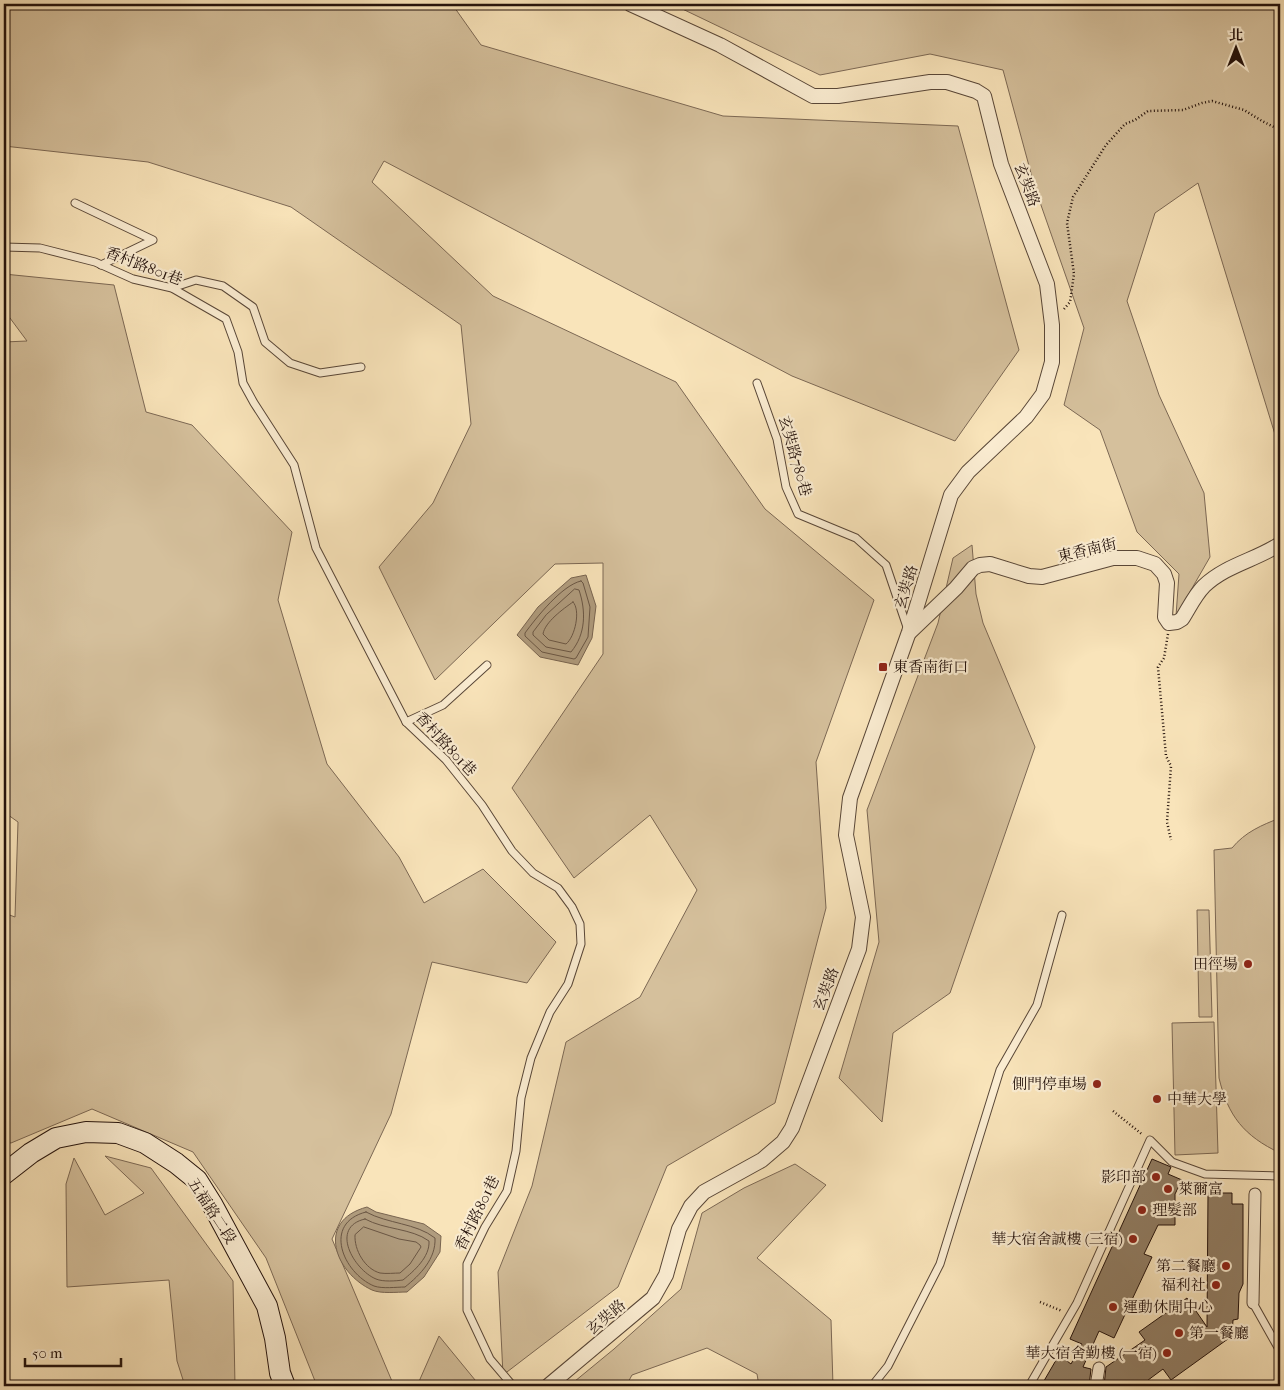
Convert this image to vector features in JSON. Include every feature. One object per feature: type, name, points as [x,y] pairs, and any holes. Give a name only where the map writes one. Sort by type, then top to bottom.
[{"type":"main road","name":"五福路二段","points":[[4,1174],[31,1153],[56,1138],[86,1132],[118,1133],[127,1136],[145,1143],[176,1163],[197,1180],[267,1306],[275,1338],[280,1373],[285,1386]]},
{"type":"street","name":"玄奘路","points":[[548,1386],[653,1298],[666,1275],[679,1229],[691,1206],[704,1192],[762,1160],[783,1142],[792,1128],[859,949],[863,917],[846,835],[850,798],[909,632],[951,495],[968,472],[1026,417],[1043,394],[1052,362],[1047,284],[1001,164],[984,96],[976,91],[947,82],[930,82],[838,96],[813,96],[720,45],[630,4]]},
{"type":"street","points":[[1169,623],[1182,619],[1203,587],[1224,571],[1270,551],[1280,544]]},
{"type":"street","name":"東香南街","points":[[909,632],[956,588],[973,568],[980,565],[990,564],[1029,576],[1042,577],[1113,558],[1137,558],[1155,564],[1164,574],[1167,583],[1165,617],[1169,623]]},
{"type":"street","points":[[1253,1303],[1255,1194]]},
{"type":"street","points":[[1096,1386],[1099,1368]]},
{"type":"lane","points":[[75,203],[153,240],[101,265]]},
{"type":"lane","name":"香村路801巷","points":[[4,246],[40,248],[101,265],[132,279],[172,288],[226,319],[238,352],[243,383],[294,465],[316,548],[406,722],[446,760],[482,805],[512,851],[532,873],[558,888],[572,907],[580,924],[581,944],[568,984],[550,1012],[531,1058],[521,1098],[516,1151],[507,1191],[485,1227],[467,1264],[467,1310],[490,1359],[513,1386]]},
{"type":"lane","points":[[172,288],[196,280],[223,286],[253,307],[265,342],[290,363],[320,373],[361,367]]},
{"type":"lane","name":"玄奘路780巷","points":[[757,383],[777,439],[786,487],[798,514],[856,538],[886,565],[909,632]]},
{"type":"lane","points":[[406,722],[443,705],[487,665]]},
{"type":"lane","points":[[872,1386],[888,1366],[940,1264],[1000,1070],[1037,1005],[1062,915]]},
{"type":"lane","points":[[1029,1386],[1070,1315],[1150,1140],[1172,1162],[1205,1174],[1280,1176]]},
{"type":"lane","points":[[1253,1303],[1280,1352]]},
{"type":"path","points":[[1050,314],[1065,309],[1070,302],[1074,274],[1067,223],[1073,196],[1106,145],[1125,124],[1148,111],[1183,110],[1212,101],[1244,110],[1280,130]]},
{"type":"path","points":[[1169,623],[1164,658],[1158,667],[1166,756],[1171,766],[1167,822],[1171,840]]},
{"type":"path","points":[[1113,1111],[1150,1140]]},
{"type":"path","points":[[1040,1302],[1070,1315]]},
{"type":"shaded area","points":[[4,4],[452,4],[481,45],[723,116],[958,126],[1019,350],[955,441],[792,376],[384,161],[372,182],[493,296],[676,382],[765,509],[874,600],[816,762],[826,908],[775,1103],[667,1166],[618,1287],[503,1375],[498,1272],[532,1186],[566,1042],[640,997],[697,890],[650,815],[574,878],[512,788],[603,654],[603,563],[555,564],[435,680],[379,567],[433,503],[471,424],[461,325],[291,207],[148,162],[4,146]]},
{"type":"shaded area","points":[[672,4],[1280,4],[1280,442],[1277,441],[1198,183],[1155,213],[1127,301],[1159,395],[1204,493],[1210,557],[1176,616],[1179,574],[1137,532],[1100,430],[1064,405],[1084,328],[1035,188],[1003,70],[930,54],[820,75]]},
{"type":"shaded area","points":[[4,274],[114,285],[146,412],[192,425],[292,532],[278,600],[327,764],[399,857],[424,903],[483,869],[556,942],[527,983],[432,962],[391,1114],[332,1239],[394,1386],[317,1386],[266,1258],[193,1152],[92,1109],[11,1143],[4,1142],[4,913],[15,917],[18,822],[4,812],[4,342],[27,341],[4,310]]},
{"type":"shaded area","points":[[972,545],[976,594],[983,623],[1035,747],[950,993],[893,1033],[882,1122],[839,1078],[879,942],[867,810],[938,623],[953,558]]},
{"type":"shaded area","name":"田徑場","points":[[1280,818],[1280,1153],[1247,1132],[1239,1123],[1227,1103],[1219,1078],[1214,850],[1232,848],[1248,833]]},
{"type":"shaded area","points":[[1197,910],[1209,910],[1212,1017],[1199,1017]]},
{"type":"shaded area","points":[[1214,1022],[1218,1153],[1175,1155],[1172,1023]]},
{"type":"shaded area","points":[[105,1156],[151,1168],[233,1281],[235,1386],[185,1386],[177,1361],[169,1280],[67,1287],[66,1184],[74,1158],[105,1215],[144,1193]]},
{"type":"shaded area","points":[[795,1164],[826,1185],[757,1258],[831,1320],[833,1386],[759,1386],[757,1374],[707,1348],[632,1375],[626,1386],[569,1386],[681,1289],[702,1213],[744,1188]]},
{"type":"shaded area","points":[[439,1336],[480,1386],[417,1386]]},
{"type":"water","points":[[586,575],[596,606],[592,638],[578,665],[540,657],[517,635],[538,607],[571,578]]},
{"type":"water","points":[[367,1207],[376,1212],[424,1224],[441,1236],[440,1252],[424,1277],[407,1292],[372,1290],[348,1272],[340,1260],[336,1247],[336,1235],[341,1223],[351,1214]]},
{"type":"building","name":"華大宿舍誠樓 (三宿)","points":[[1152,1159],[1171,1167],[1168,1174],[1182,1180],[1175,1194],[1175,1225],[1158,1225],[1144,1254],[1152,1257],[1114,1338],[1099,1331],[1083,1367],[1091,1369],[1089,1386],[1041,1386],[1059,1355],[1071,1364],[1082,1344],[1070,1339]]},
{"type":"building","name":"華大宿舍勤樓 (一宿)","points":[[1208,1193],[1232,1193],[1232,1204],[1243,1204],[1243,1284],[1239,1293],[1238,1319],[1233,1320],[1232,1336],[1171,1380],[1163,1369],[1140,1386],[1104,1386],[1106,1367],[1145,1340],[1139,1332],[1187,1298],[1207,1327]]},
{"type":"place","name":"東香南街口","points":[[883,667]]},
{"type":"place","name":"田徑場","points":[[1248,964]]},
{"type":"place","name":"側門停車場","points":[[1097,1084]]},
{"type":"place","name":"中華大學","points":[[1157,1099]]},
{"type":"place","name":"影印部","points":[[1156,1177]]},
{"type":"place","name":"萊爾富","points":[[1168,1189]]},
{"type":"place","name":"理髮部","points":[[1142,1210]]},
{"type":"place","name":"華大宿舍誠樓 (三宿)","points":[[1133,1239]]},
{"type":"place","name":"第二餐廳","points":[[1226,1266]]},
{"type":"place","name":"福利社","points":[[1216,1285]]},
{"type":"place","name":"運動休閒中心","points":[[1113,1307]]},
{"type":"place","name":"第一餐廳","points":[[1179,1333]]},
{"type":"place","name":"華大宿舍勤樓 (一宿)","points":[[1167,1353]]}]
